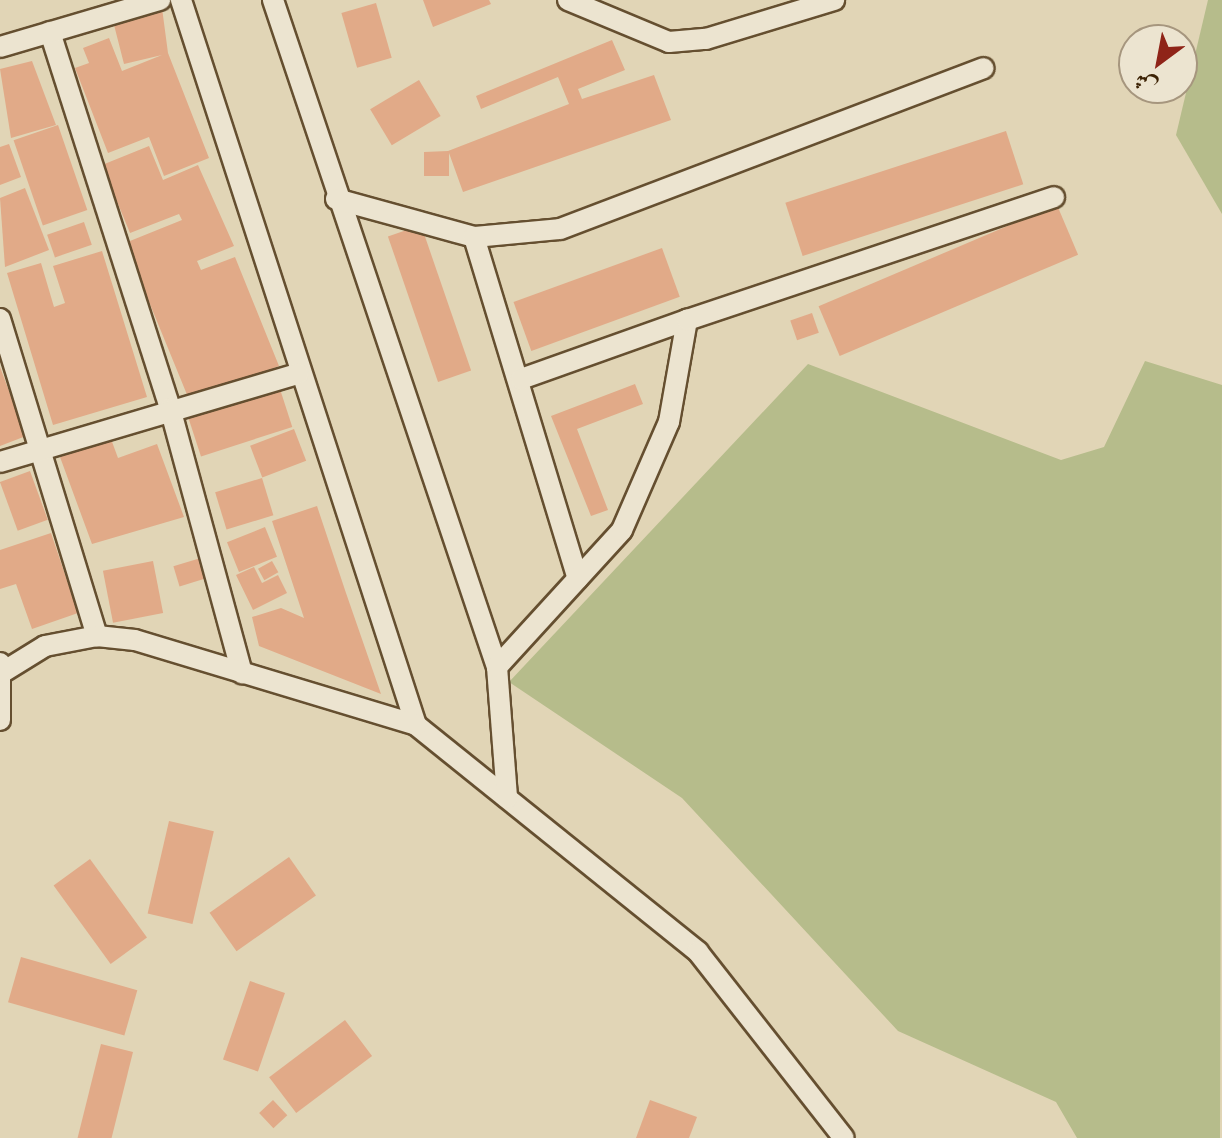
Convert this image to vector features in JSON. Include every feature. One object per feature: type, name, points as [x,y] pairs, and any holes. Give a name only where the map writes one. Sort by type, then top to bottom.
[{"type":"street","points":[[0,47],[160,0]]},
{"type":"street","points":[[181,0],[298,374],[416,725]]},
{"type":"street","points":[[273,0],[336,199],[497,667],[507,798]]},
{"type":"street","points":[[568,0],[669,42],[706,39],[834,0]]},
{"type":"street","points":[[50,32],[170,408],[242,673]]},
{"type":"street","points":[[336,199],[474,237],[560,229],[983,68]]},
{"type":"street","points":[[521,379],[1054,197]]},
{"type":"street","points":[[474,237],[521,379],[578,579]]},
{"type":"street","points":[[0,319],[97,636]]},
{"type":"street","points":[[497,667],[622,530],[669,422],[687,320]]},
{"type":"street","points":[[0,462],[170,408],[298,374]]},
{"type":"street","points":[[0,717],[2,668],[45,646],[97,636],[242,673],[416,725],[698,952],[844,1138]]},
{"type":"green space","points":[[1208,0],[1222,0],[1222,214],[1176,135],[1183,104],[1198,104],[1198,42]]},
{"type":"green space","points":[[1145,361],[1222,385],[1220,1138],[1077,1138],[1056,1102],[898,1031],[682,798],[509,682],[808,364],[1061,460],[1104,447]]},
{"type":"building","points":[[423,0],[489,0],[491,4],[433,27]]},
{"type":"building","points":[[376,3],[392,58],[357,68],[341,13]]},
{"type":"building","points":[[162,8],[168,53],[209,158],[164,176],[149,137],[108,153],[75,68],[89,63],[83,48],[109,38],[122,71],[162,55],[124,64],[113,21]]},
{"type":"building","points":[[612,40],[625,70],[578,89],[582,99],[654,75],[671,120],[463,192],[449,153],[449,176],[424,176],[424,152],[448,151],[569,104],[558,77],[481,109],[476,96]]},
{"type":"building","points":[[32,61],[56,125],[11,138],[0,69]]},
{"type":"building","points":[[419,80],[441,116],[392,145],[370,109]]},
{"type":"building","points":[[58,125],[87,210],[43,225],[14,140]]},
{"type":"building","points":[[1006,131],[1023,184],[803,256],[785,203]]},
{"type":"building","points":[[9,144],[21,177],[0,185],[0,147]]},
{"type":"building","points":[[149,146],[163,180],[198,165],[234,246],[197,261],[201,270],[235,257],[279,366],[190,402],[125,243],[182,220],[179,214],[130,233],[102,165]]},
{"type":"building","points":[[25,188],[49,250],[5,267],[0,198]]},
{"type":"building","points":[[1057,205],[1078,255],[840,356],[819,306]]},
{"type":"building","points":[[84,222],[92,245],[55,257],[47,235]]},
{"type":"building","points":[[421,225],[471,371],[438,382],[388,236]]},
{"type":"building","points":[[662,248],[680,297],[531,351],[514,302]]},
{"type":"building","points":[[102,251],[147,397],[53,425],[7,273],[41,263],[54,307],[65,303],[53,266]]},
{"type":"building","points":[[812,313],[819,333],[797,340],[790,320]]},
{"type":"building","points":[[0,367],[26,436],[0,446]]},
{"type":"building","points":[[635,384],[643,404],[577,429],[608,510],[591,516],[551,416]]},
{"type":"building","points":[[279,386],[292,427],[201,457],[188,416]]},
{"type":"building","points":[[294,429],[306,461],[262,478],[250,446]]},
{"type":"building","points":[[111,439],[118,458],[157,444],[184,517],[92,544],[60,457]]},
{"type":"building","points":[[30,471],[48,520],[18,531],[0,482]]},
{"type":"building","points":[[262,478],[273,515],[227,530],[215,492]]},
{"type":"building","points":[[317,506],[381,694],[259,646],[252,617],[281,608],[304,618],[272,521]]},
{"type":"building","points":[[265,527],[277,557],[239,572],[227,542]]},
{"type":"building","points":[[51,533],[78,613],[32,629],[16,584],[0,589],[0,550]]},
{"type":"building","points":[[204,557],[210,577],[180,586],[173,566]]},
{"type":"building","points":[[153,561],[163,613],[113,623],[103,571]]},
{"type":"building","points":[[272,561],[278,572],[264,580],[258,569]]},
{"type":"building","points":[[254,567],[262,583],[278,575],[287,593],[253,610],[236,575]]},
{"type":"building","points":[[169,821],[214,831],[192,924],[148,914]]},
{"type":"building","points":[[289,857],[316,896],[237,951],[210,913]]},
{"type":"building","points":[[90,859],[147,937],[111,964],[54,885]]},
{"type":"building","points":[[21,957],[137,990],[124,1036],[8,1002]]},
{"type":"building","points":[[250,981],[285,993],[258,1072],[223,1059]]},
{"type":"building","points":[[345,1020],[372,1056],[296,1113],[269,1077]]},
{"type":"building","points":[[101,1044],[133,1052],[112,1138],[78,1138]]},
{"type":"building","points":[[273,1100],[287,1115],[273,1128],[259,1113]]},
{"type":"building","points":[[650,1100],[697,1117],[689,1138],[636,1138]]}]
